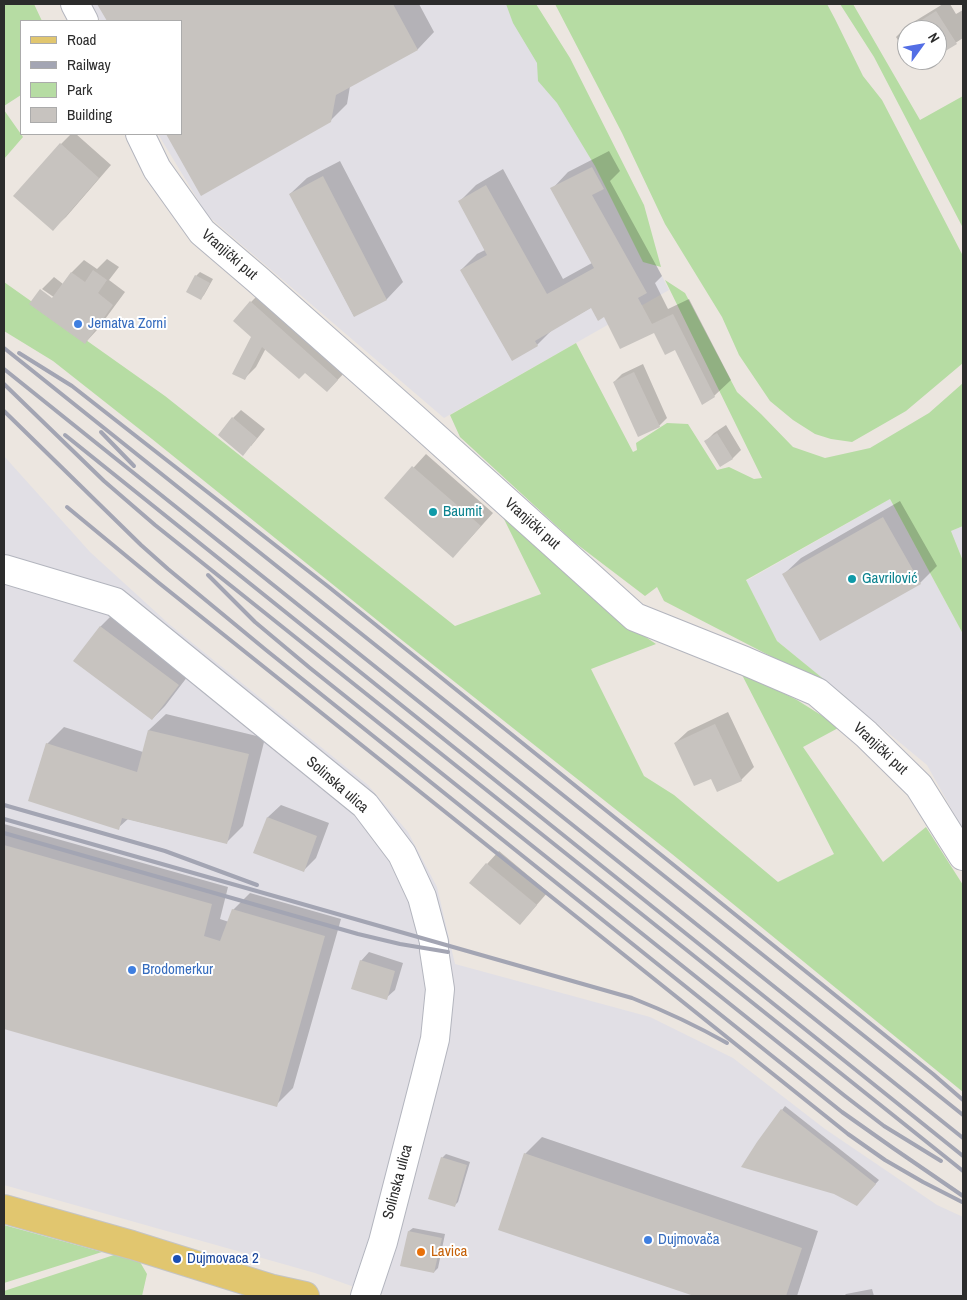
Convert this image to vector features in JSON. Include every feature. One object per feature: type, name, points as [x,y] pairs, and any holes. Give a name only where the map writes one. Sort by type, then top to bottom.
[{"type":"main road","points":[[4,1209],[132,1245],[273,1289],[305,1296]]},
{"type":"street","points":[[75,4],[83,20]]},
{"type":"street","name":"Vranjički put","points":[[140,135],[157,169],[202,232],[635,616],[817,692],[866,734],[919,786],[963,856]]},
{"type":"street","name":"Solinska ulica","points":[[4,569],[115,602],[365,805],[402,854],[422,897],[434,942],[440,989],[435,1039],[383,1242],[365,1296]]},
{"type":"shaded area","points":[[92,4],[526,4],[669,290],[444,418],[207,215],[159,135],[182,135],[182,20],[100,20]]},
{"type":"shaded area","name":"Brodomerkur","points":[[4,456],[90,552],[169,624],[368,785],[408,832],[437,887],[455,964],[650,1017],[733,1058],[825,1129],[937,1205],[963,1217],[963,1296],[389,1296],[360,1289],[315,1273],[4,1185]]},
{"type":"shaded area","points":[[890,499],[963,634],[963,689],[961,693],[963,696],[963,830],[927,765],[777,641],[746,581]]},
{"type":"shaded area","points":[[963,526],[963,561],[951,531]]},
{"type":"green space","points":[[4,4],[34,4],[42,20],[20,20],[20,96],[4,106]]},
{"type":"green space","points":[[506,4],[536,4],[570,58],[644,205],[661,267],[643,262],[595,166],[557,103],[538,81],[537,63],[513,23]]},
{"type":"green space","points":[[555,4],[827,4],[863,76],[882,100],[963,256],[963,363],[906,411],[852,442],[831,439],[815,434],[793,420],[770,401],[739,355],[722,317],[665,224],[622,133]]},
{"type":"green space","points":[[840,4],[853,4],[920,120],[963,96],[963,228],[874,57]]},
{"type":"green space","points":[[4,110],[23,137],[4,159]]},
{"type":"green space","points":[[665,280],[685,293],[737,392],[793,447],[825,458],[870,448],[929,413],[963,383],[963,526],[951,531],[963,561],[963,634],[890,499],[746,580],[777,641],[848,699],[807,675],[664,601],[657,587],[645,596],[574,542],[460,437],[450,415],[576,343],[633,452],[637,450],[636,443],[667,423],[688,424],[717,470],[729,467],[754,479],[762,478]]},
{"type":"green space","points":[[4,282],[165,396],[455,626],[541,594],[503,517],[628,625],[656,644],[591,669],[644,776],[674,795],[778,882],[834,854],[740,671],[797,700],[840,727],[803,747],[883,862],[926,827],[963,885],[963,1092],[672,854],[152,439],[53,361],[4,331]]},
{"type":"green space","points":[[4,1225],[102,1252],[4,1283]]},
{"type":"green space","points":[[117,1254],[140,1262],[147,1274],[142,1296],[4,1296],[4,1291]]},
{"type":"building","points":[[97,4],[393,4],[418,50],[336,95],[331,122],[201,196],[167,135],[182,135],[182,20],[106,20]]},
{"type":"building","points":[[936,11],[942,20],[922,20]]},
{"type":"building","points":[[947,28],[957,44],[947,50]]},
{"type":"building","points":[[60,143],[99,178],[53,231],[13,196]]},
{"type":"building","points":[[592,167],[604,189],[592,195],[647,293],[638,298],[652,324],[673,314],[715,397],[702,405],[675,350],[665,355],[654,333],[620,349],[604,317],[598,321],[591,308],[535,341],[538,346],[512,361],[460,270],[487,255],[458,201],[486,185],[547,294],[594,268],[550,188]]},
{"type":"building","points":[[323,176],[387,300],[354,317],[289,194]]},
{"type":"building","name":"Jematva Zorni","points":[[93,270],[107,280],[98,293],[113,305],[85,344],[29,304],[40,289],[52,298],[71,272],[85,282]]},
{"type":"building","points":[[195,275],[210,283],[201,300],[186,292]]},
{"type":"building","points":[[250,301],[338,380],[327,392],[305,373],[299,379],[262,347],[245,380],[232,374],[251,337],[233,321]]},
{"type":"building","points":[[634,372],[660,427],[638,437],[613,382]]},
{"type":"building","points":[[232,417],[257,438],[243,456],[218,435]]},
{"type":"building","points":[[717,433],[733,459],[720,467],[704,441]]},
{"type":"building","name":"Baumit","points":[[412,466],[481,526],[453,558],[384,498]]},
{"type":"building","name":"Gavrilović","points":[[883,517],[921,584],[820,641],[782,574]]},
{"type":"building","points":[[100,626],[179,685],[152,720],[73,661]]},
{"type":"building","points":[[715,724],[742,781],[717,792],[711,779],[694,786],[674,743]]},
{"type":"building","points":[[148,730],[249,754],[227,844],[122,818],[119,830],[28,801],[46,743],[137,772]]},
{"type":"building","points":[[267,817],[317,836],[304,872],[253,853]]},
{"type":"building","points":[[4,845],[212,904],[204,936],[220,941],[232,909],[325,936],[277,1107],[4,1029]]},
{"type":"building","points":[[486,863],[537,905],[520,925],[469,883]]},
{"type":"building","points":[[360,960],[395,971],[387,1000],[351,989]]},
{"type":"building","points":[[781,1109],[876,1184],[857,1206],[834,1194],[741,1167]]},
{"type":"building","points":[[524,1153],[802,1248],[786,1296],[694,1296],[498,1230]]},
{"type":"building","points":[[441,1157],[467,1165],[455,1207],[428,1199]]},
{"type":"building","name":"Lavica","points":[[408,1231],[442,1238],[434,1273],[400,1266]]},
{"type":"railway","points":[[4,348],[963,1115]]},
{"type":"railway","points":[[19,353],[72,386],[330,588],[963,1100]]},
{"type":"railway","points":[[4,369],[963,1138]]},
{"type":"railway","points":[[4,384],[104,481],[155,525],[963,1171]]},
{"type":"railway","points":[[4,411],[141,545],[266,650],[842,1112],[963,1196]]},
{"type":"railway","points":[[101,432],[134,466]]},
{"type":"railway","points":[[65,435],[963,1156]]},
{"type":"railway","points":[[67,507],[159,583],[848,1134],[885,1160],[962,1202]]},
{"type":"railway","points":[[208,575],[255,622],[310,668],[845,1096],[884,1126],[941,1161]]},
{"type":"railway","points":[[4,805],[165,851],[257,885]]},
{"type":"railway","points":[[4,819],[632,998],[681,1019],[727,1043]]},
{"type":"railway","points":[[4,833],[358,934],[400,944],[448,952]]},
{"type":"place","name":"Jematva Zorni","points":[[78,324]]},
{"type":"place","name":"Baumit","points":[[433,512]]},
{"type":"place","name":"Gavrilović","points":[[852,579]]},
{"type":"place","name":"Brodomerkur","points":[[132,970]]},
{"type":"place","name":"Dujmovača","points":[[648,1240]]},
{"type":"place","name":"Lavica","points":[[421,1252]]},
{"type":"place","name":"Dujmovaca 2","points":[[177,1259]]}]
